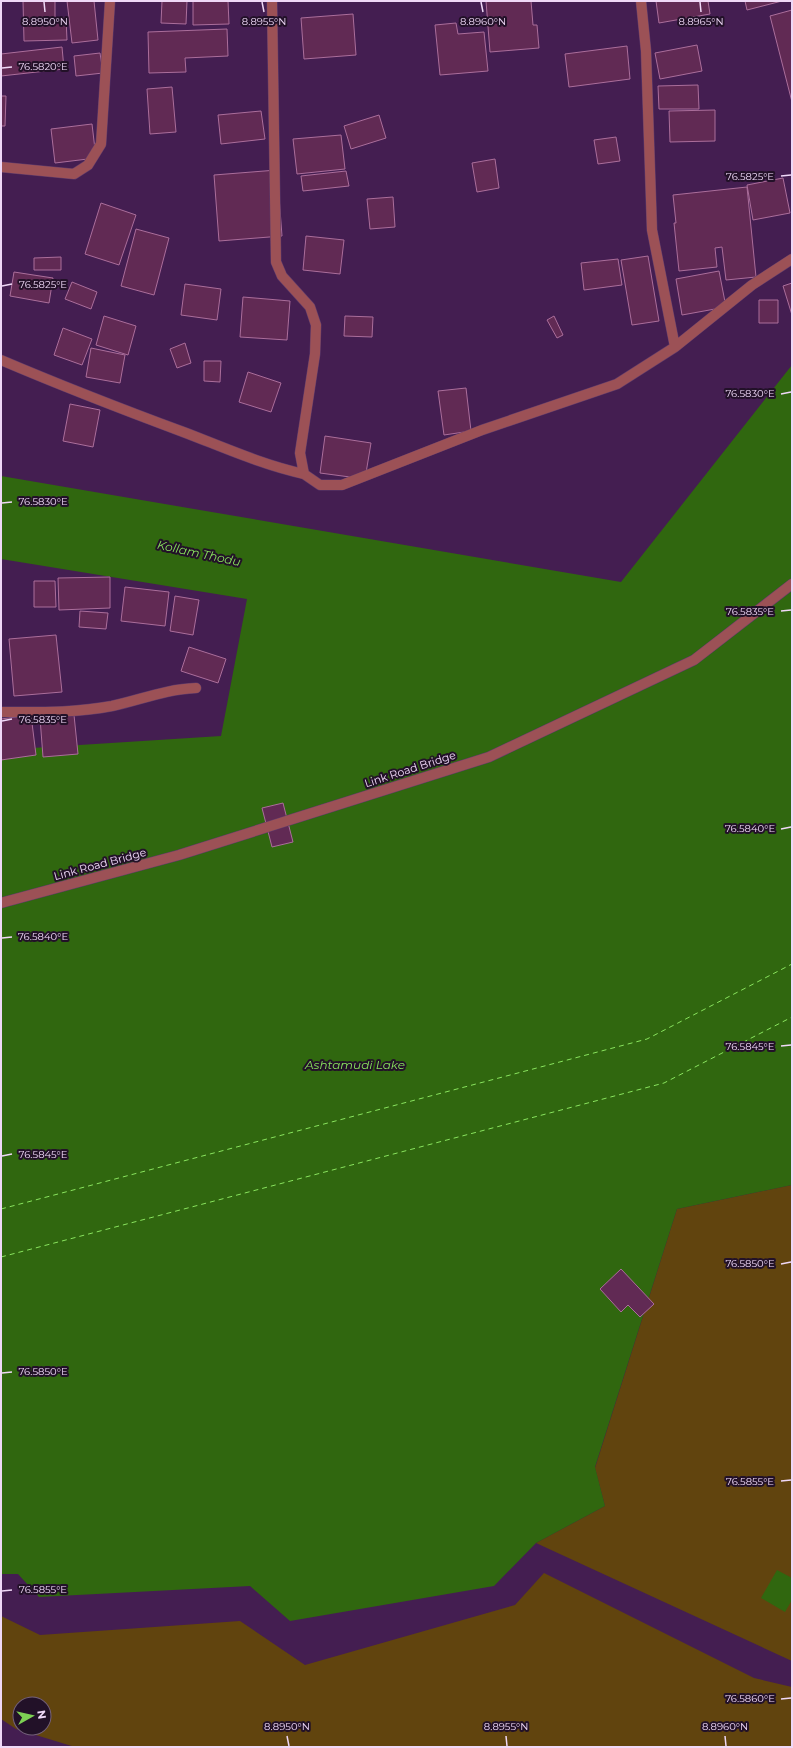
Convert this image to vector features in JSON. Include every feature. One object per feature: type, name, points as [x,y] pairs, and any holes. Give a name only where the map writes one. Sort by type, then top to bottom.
[{"type":"street","points":[[1,167],[74,174],[88,165],[101,144],[110,1]]},
{"type":"street","points":[[272,1],[276,262],[282,276],[310,307],[316,325],[315,354],[300,453],[304,474]]},
{"type":"street","points":[[641,1],[646,51],[652,230],[675,347]]},
{"type":"street","points":[[1,360],[78,392],[279,469],[304,474],[320,485],[342,485],[482,430],[617,384],[675,347],[752,285],[792,259]]},
{"type":"street","name":"Link Road Bridge","points":[[1,903],[179,855],[489,757],[694,660],[792,584]]},
{"type":"street","points":[[1,712],[56,713],[112,706],[180,688],[196,688]]},
{"type":"shaded area","points":[[792,1185],[792,1661],[536,1543],[605,1506],[595,1468],[677,1209]]},
{"type":"shaded area","points":[[544,1573],[754,1678],[792,1687],[792,1747],[75,1747],[39,1736],[52,1736],[52,1696],[12,1696],[12,1726],[1,1719],[1,1616],[40,1635],[240,1621],[305,1665],[515,1605]]},
{"type":"water","name":"Ashtamudi Lake","points":[[792,365],[792,1185],[677,1209],[595,1467],[605,1506],[536,1543],[494,1586],[290,1621],[250,1586],[39,1597],[18,1574],[1,1574],[1,750],[221,736],[247,599],[1,559],[1,476],[621,582]]},
{"type":"water","points":[[777,1570],[792,1578],[792,1600],[785,1612],[761,1598]]},
{"type":"building","points":[[23,1],[55,1],[55,18],[66,18],[67,40],[24,41]]},
{"type":"building","points":[[67,1],[94,1],[98,40],[72,43]]},
{"type":"building","points":[[162,1],[187,1],[186,24],[161,23]]},
{"type":"building","points":[[193,1],[228,1],[229,24],[193,25]]},
{"type":"building","points":[[486,1],[531,1],[533,25],[537,25],[539,48],[490,52]]},
{"type":"building","points":[[656,1],[708,1],[710,14],[659,23]]},
{"type":"building","points":[[745,1],[782,1],[747,10]]},
{"type":"building","points":[[792,10],[792,102],[770,16]]},
{"type":"building","points":[[353,14],[356,55],[304,59],[301,18]]},
{"type":"building","points":[[456,23],[458,34],[484,32],[488,71],[440,75],[435,25]]},
{"type":"building","points":[[227,29],[228,56],[185,58],[186,72],[149,73],[148,32]]},
{"type":"building","points":[[697,45],[702,71],[660,79],[655,53]]},
{"type":"building","points":[[627,46],[630,79],[569,87],[565,54]]},
{"type":"building","points":[[62,47],[64,69],[1,76],[1,54]]},
{"type":"building","points":[[100,53],[103,73],[76,76],[74,56]]},
{"type":"building","points":[[698,85],[699,109],[659,109],[658,86]]},
{"type":"building","points":[[172,87],[176,132],[150,134],[147,89]]},
{"type":"building","points":[[1,96],[6,96],[5,126],[1,126]]},
{"type":"building","points":[[715,110],[715,141],[670,142],[669,111]]},
{"type":"building","points":[[261,111],[265,139],[221,144],[218,115]]},
{"type":"building","points":[[379,115],[386,138],[351,149],[344,126]]},
{"type":"building","points":[[92,124],[96,158],[55,163],[51,129]]},
{"type":"building","points":[[341,135],[345,169],[297,174],[293,139]]},
{"type":"building","points":[[616,137],[620,161],[598,164],[594,140]]},
{"type":"building","points":[[495,159],[499,188],[477,192],[472,163]]},
{"type":"building","points":[[277,170],[282,236],[219,241],[214,175]]},
{"type":"building","points":[[346,171],[349,186],[303,191],[301,176]]},
{"type":"building","points":[[783,178],[790,213],[753,220],[747,185]]},
{"type":"building","points":[[747,187],[756,277],[726,280],[722,247],[715,248],[717,267],[679,271],[674,223],[676,223],[673,195]]},
{"type":"building","points":[[393,197],[395,227],[370,229],[367,199]]},
{"type":"building","points":[[101,203],[136,215],[119,265],[85,254]]},
{"type":"building","points":[[136,229],[169,238],[154,295],[121,286]]},
{"type":"building","points":[[306,236],[344,240],[340,274],[303,270]]},
{"type":"building","points":[[648,256],[659,321],[632,325],[621,260]]},
{"type":"building","points":[[61,257],[61,270],[34,270],[34,258]]},
{"type":"building","points":[[618,259],[622,285],[584,290],[581,263]]},
{"type":"building","points":[[719,271],[726,307],[682,315],[676,279]]},
{"type":"building","points":[[14,272],[53,278],[49,303],[10,296]]},
{"type":"building","points":[[72,282],[97,292],[91,309],[65,299]]},
{"type":"building","points":[[792,283],[792,315],[783,286]]},
{"type":"building","points":[[185,284],[221,289],[217,320],[181,315]]},
{"type":"building","points":[[243,297],[290,301],[287,340],[240,337]]},
{"type":"building","points":[[759,300],[778,300],[778,323],[759,323]]},
{"type":"building","points":[[104,316],[136,326],[128,355],[96,345]]},
{"type":"building","points":[[345,316],[373,317],[372,337],[344,336]]},
{"type":"building","points":[[554,316],[563,335],[557,338],[547,320]]},
{"type":"building","points":[[63,328],[92,339],[82,365],[54,355]]},
{"type":"building","points":[[185,343],[191,363],[177,368],[170,349]]},
{"type":"building","points":[[91,348],[125,355],[120,383],[86,377]]},
{"type":"building","points":[[204,361],[221,361],[220,382],[204,381]]},
{"type":"building","points":[[248,372],[281,383],[271,412],[239,402]]},
{"type":"building","points":[[466,388],[471,431],[444,435],[438,391]]},
{"type":"building","points":[[70,404],[100,410],[93,447],[63,441]]},
{"type":"building","points":[[325,436],[371,443],[365,479],[320,473]]},
{"type":"building","points":[[110,577],[110,608],[59,610],[58,578]]},
{"type":"building","points":[[34,581],[55,581],[56,607],[34,607]]},
{"type":"building","points":[[125,587],[169,592],[165,626],[121,621]]},
{"type":"building","points":[[175,596],[199,600],[193,635],[170,631]]},
{"type":"building","points":[[80,611],[108,613],[106,629],[79,627]]},
{"type":"building","points":[[56,635],[62,692],[14,696],[9,639]]},
{"type":"building","points":[[189,647],[226,659],[218,683],[181,671]]},
{"type":"building","points":[[31,715],[36,755],[1,760],[1,719]]},
{"type":"building","points":[[74,715],[78,754],[43,757],[40,718]]},
{"type":"building","points":[[283,803],[293,842],[272,847],[262,808]]},
{"type":"building","points":[[621,1269],[654,1304],[640,1317],[628,1305],[621,1312],[600,1289]]},
{"type":"ferry route","points":[[1,1209],[647,1039],[792,964]]},
{"type":"ferry route","points":[[1,1257],[664,1083],[792,1017]]},
{"type":"water label","name":"Kollam Thodu","points":[[199,553]]}]
